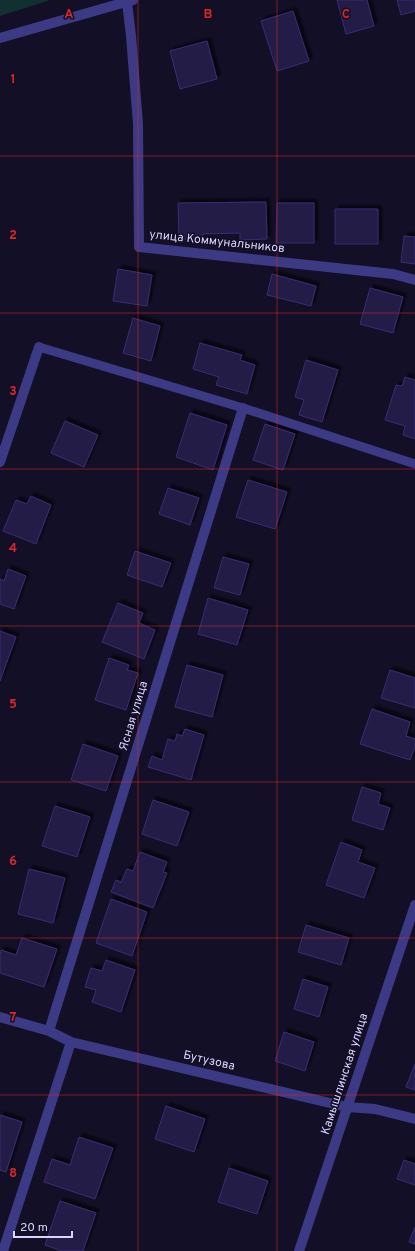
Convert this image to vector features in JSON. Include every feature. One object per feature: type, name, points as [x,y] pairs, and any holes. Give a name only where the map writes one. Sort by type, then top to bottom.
[{"type":"street","name":"улица Коммунальников","points":[[0,38],[130,1],[131,36],[138,124],[140,247],[394,274],[415,280]]},
{"type":"street","points":[[0,462],[39,348]]},
{"type":"street","name":"Ясная улица","points":[[49,1030],[243,408]]},
{"type":"street","name":"Камышлинская улица","points":[[299,1251],[415,905]]},
{"type":"street","name":"Бутузова","points":[[0,1017],[49,1030],[71,1042],[347,1107],[375,1108],[415,1120]]},
{"type":"street","points":[[3,1251],[71,1042]]},
{"type":"lane","points":[[39,348],[243,408],[415,464]]},
{"type":"green space","points":[[0,0],[50,0],[0,16]]},
{"type":"building","points":[[337,0],[367,0],[374,26],[346,34]]},
{"type":"building","points":[[397,0],[415,0],[415,11],[401,15]]},
{"type":"building","points":[[293,11],[309,61],[277,71],[261,21]]},
{"type":"building","points":[[207,41],[217,79],[180,89],[170,51]]},
{"type":"building","points":[[266,202],[267,239],[240,240],[240,233],[203,234],[203,239],[179,239],[178,203]]},
{"type":"building","points":[[277,203],[314,203],[314,243],[276,243]]},
{"type":"building","points":[[335,209],[378,209],[378,244],[335,244]]},
{"type":"building","points":[[404,236],[415,237],[415,264],[401,262]]},
{"type":"building","points":[[118,269],[152,275],[147,306],[113,301]]},
{"type":"building","points":[[272,274],[316,286],[311,306],[267,295]]},
{"type":"building","points":[[370,288],[403,297],[393,333],[360,324]]},
{"type":"building","points":[[133,318],[160,326],[151,361],[123,353]]},
{"type":"building","points":[[200,343],[242,355],[240,360],[255,365],[247,394],[216,385],[219,377],[193,369]]},
{"type":"building","points":[[306,360],[338,370],[322,422],[299,415],[304,400],[295,397]]},
{"type":"building","points":[[405,377],[415,380],[415,439],[403,435],[405,426],[385,420],[396,385],[402,386]]},
{"type":"building","points":[[190,413],[227,425],[213,470],[176,457]]},
{"type":"building","points":[[65,421],[98,435],[84,467],[51,453]]},
{"type":"building","points":[[265,424],[295,434],[283,470],[253,460]]},
{"type":"building","points":[[248,480],[287,492],[275,529],[236,517]]},
{"type":"building","points":[[168,488],[199,498],[190,525],[159,514]]},
{"type":"building","points":[[31,496],[51,505],[36,544],[3,531],[16,500],[27,504]]},
{"type":"building","points":[[135,551],[171,563],[162,587],[127,575]]},
{"type":"building","points":[[223,557],[249,564],[240,595],[214,588]]},
{"type":"building","points":[[8,569],[26,576],[14,609],[0,604],[0,579],[4,581]]},
{"type":"building","points":[[208,598],[248,610],[237,645],[198,634]]},
{"type":"building","points":[[118,603],[143,613],[139,623],[155,630],[144,659],[102,642]]},
{"type":"building","points":[[0,631],[16,637],[0,681]]},
{"type":"building","points":[[109,658],[129,665],[127,670],[138,673],[126,710],[95,700]]},
{"type":"building","points":[[187,665],[223,675],[212,717],[175,707]]},
{"type":"building","points":[[390,670],[415,678],[415,708],[381,698]]},
{"type":"building","points":[[372,709],[410,722],[406,736],[415,739],[415,747],[410,760],[360,744]]},
{"type":"building","points":[[185,729],[204,735],[191,780],[148,767],[152,756],[162,760],[168,739],[175,741],[177,734],[182,736]]},
{"type":"building","points":[[83,744],[118,756],[106,791],[71,780]]},
{"type":"building","points":[[362,787],[381,793],[378,804],[390,808],[383,830],[352,820]]},
{"type":"building","points":[[153,800],[189,812],[177,846],[142,834]]},
{"type":"building","points":[[55,806],[90,817],[77,857],[42,846]]},
{"type":"building","points":[[341,842],[362,850],[358,862],[375,868],[364,898],[326,885]]},
{"type":"building","points":[[140,852],[167,862],[163,872],[167,873],[153,908],[111,892],[116,880],[121,882],[127,869],[133,871]]},
{"type":"building","points":[[29,869],[65,878],[53,923],[18,914]]},
{"type":"building","points":[[111,899],[147,912],[132,956],[96,943]]},
{"type":"building","points":[[306,925],[349,938],[341,965],[298,952]]},
{"type":"building","points":[[22,938],[57,949],[44,987],[0,973],[1,950],[16,955]]},
{"type":"building","points":[[106,960],[135,970],[121,1012],[92,1002],[96,990],[85,987],[91,968],[102,971]]},
{"type":"building","points":[[303,979],[328,987],[319,1017],[294,1009]]},
{"type":"building","points":[[284,1032],[314,1042],[305,1071],[275,1061]]},
{"type":"building","points":[[415,1064],[415,1090],[406,1087]]},
{"type":"building","points":[[166,1106],[205,1119],[194,1152],[155,1139]]},
{"type":"building","points":[[0,1115],[22,1122],[6,1172],[0,1170]]},
{"type":"building","points":[[79,1137],[113,1148],[95,1199],[44,1182],[52,1159],[70,1165]]},
{"type":"building","points":[[404,1160],[415,1164],[415,1185],[397,1179]]},
{"type":"building","points":[[229,1168],[268,1181],[257,1214],[218,1202]]},
{"type":"building","points":[[60,1201],[96,1213],[83,1251],[62,1251],[45,1245]]},
{"type":"building","points":[[415,1227],[415,1244],[409,1242]]}]
